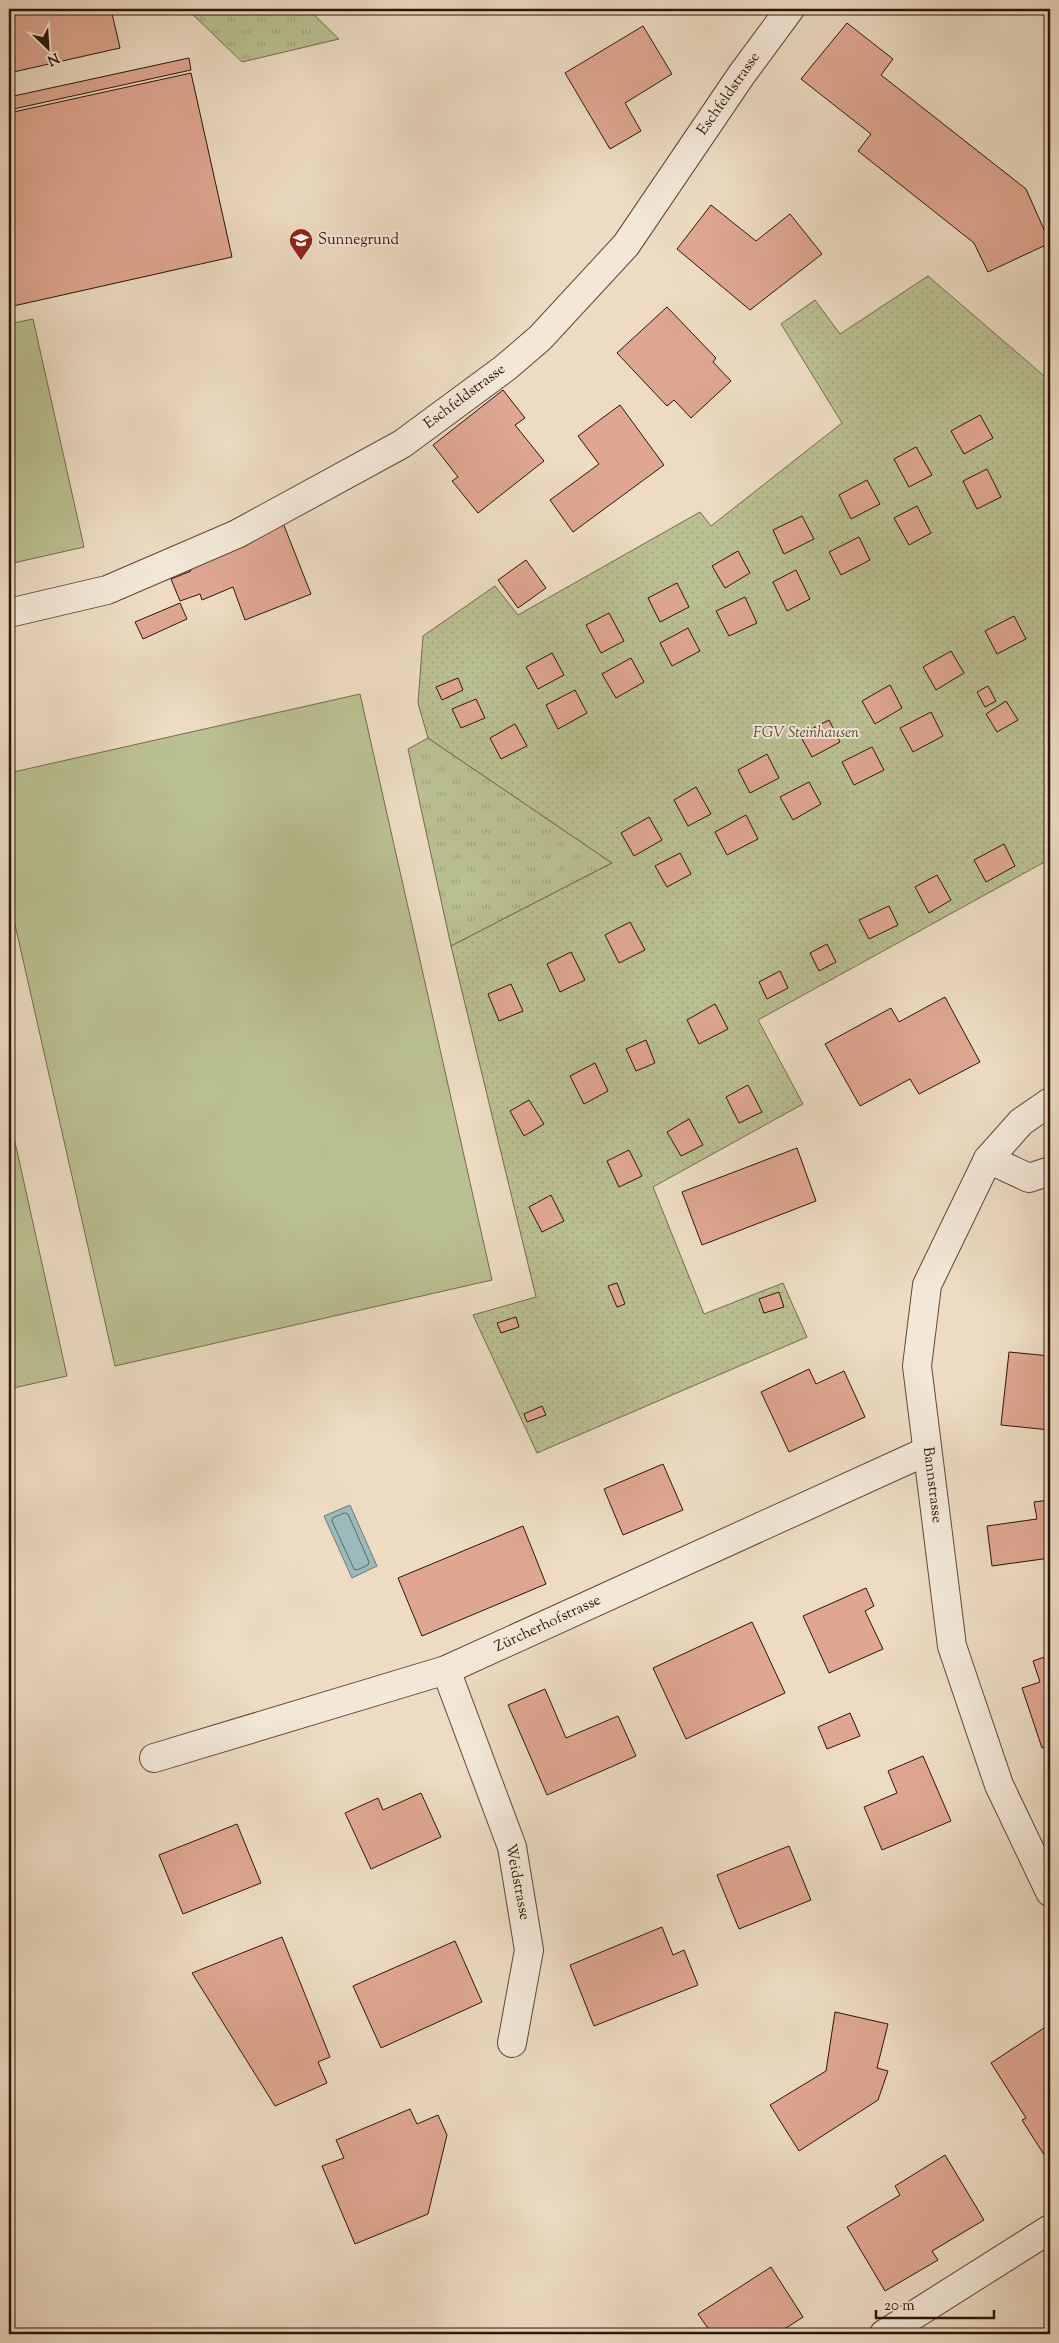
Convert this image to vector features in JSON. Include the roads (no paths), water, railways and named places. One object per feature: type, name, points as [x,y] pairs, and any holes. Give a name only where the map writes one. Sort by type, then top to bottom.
[{"type":"street","name":"Eschfeldstrasse","points":[[9,613],[107,590],[237,534],[402,444],[505,368],[540,338],[626,245],[742,74],[790,9]]},
{"type":"street","name":"Bannstrasse","points":[[1050,1102],[1021,1122],[988,1159],[927,1285],[917,1366],[952,1646],[999,1785],[1050,1892]]},
{"type":"street","points":[[988,1159],[1029,1178],[1050,1171]]},
{"type":"street","name":"Zürcherhofstrasse","points":[[154,1758],[446,1670],[927,1451]]},
{"type":"street","name":"Weidstrasse","points":[[446,1670],[512,1847],[530,1950],[512,2043]]},
{"type":"street","points":[[884,2334],[1050,2229]]},
{"type":"water","points":[[350,1505],[377,1566],[352,1578],[324,1516]]},
{"type":"place","name":"Sunnegrund","points":[[301,261]]},
{"type":"park label","name":"FGV Steinhausen","points":[[806,733]]}]
